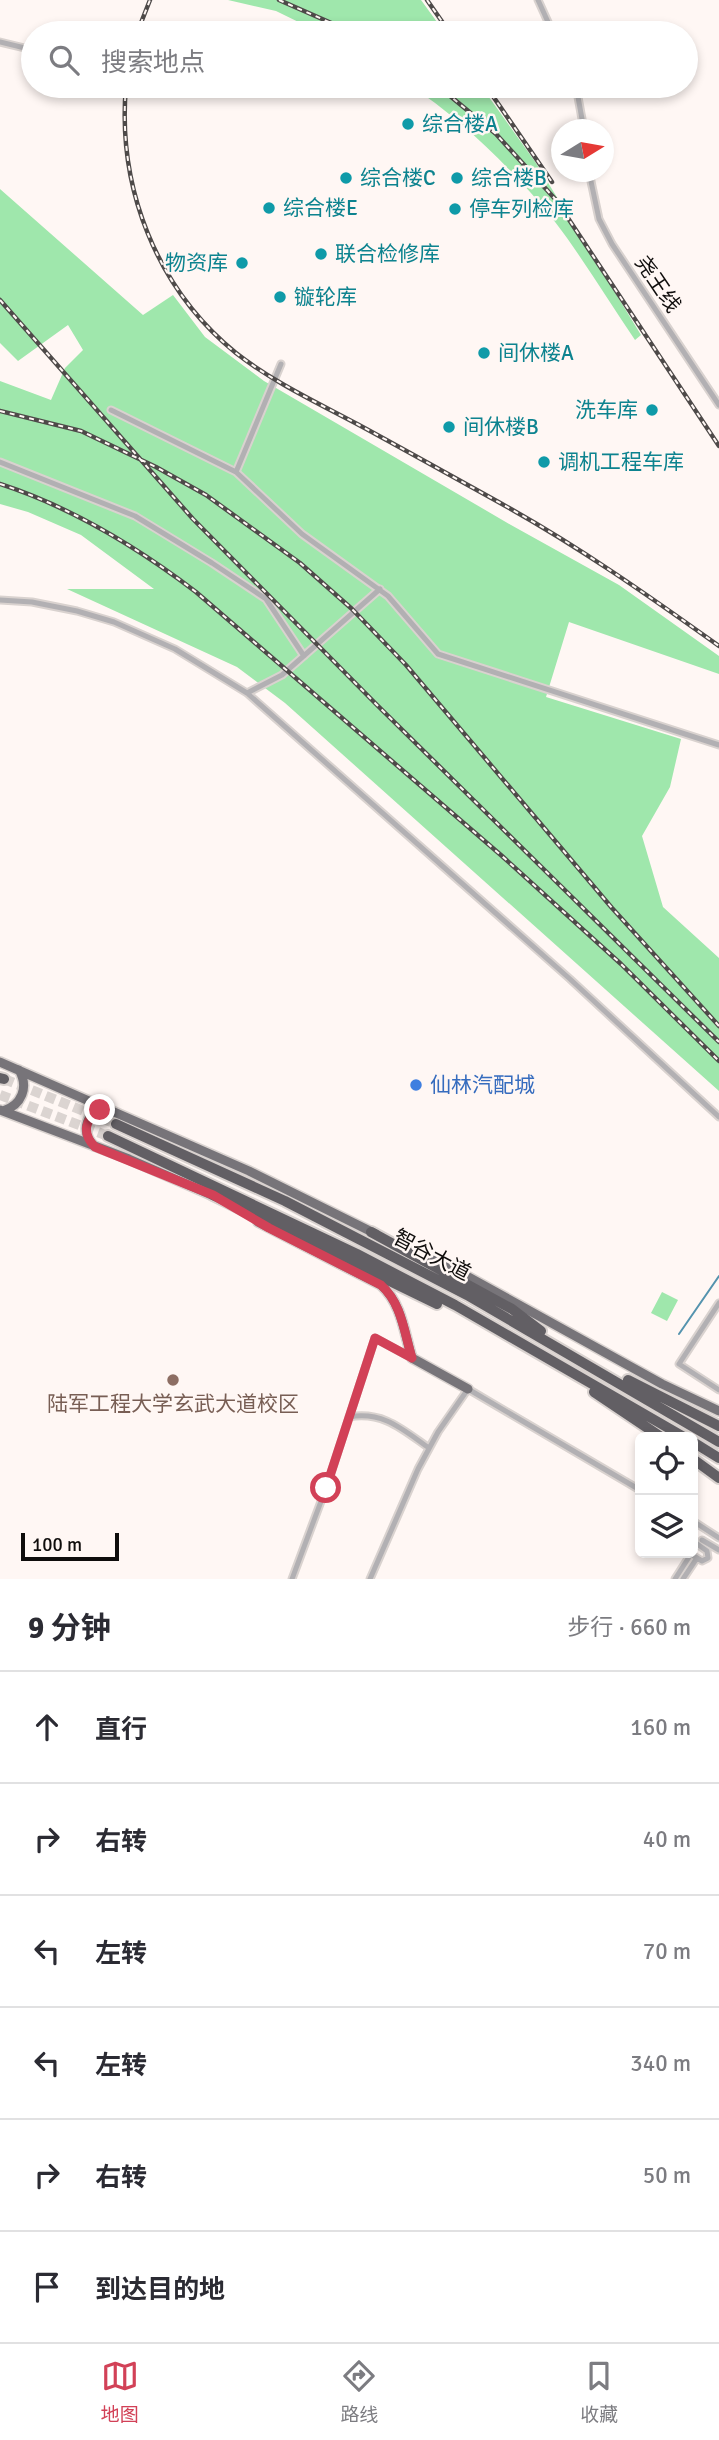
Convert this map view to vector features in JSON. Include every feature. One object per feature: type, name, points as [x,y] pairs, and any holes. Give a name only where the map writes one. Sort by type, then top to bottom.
[{"type":"highway","name":"智谷大道","points":[[116,1124],[285,1201],[467,1295],[719,1441]]},
{"type":"highway","name":"智谷大道","points":[[108,1136],[357,1254],[455,1305],[675,1432]]},
{"type":"highway","points":[[213,1195],[532,1350],[654,1432]]},
{"type":"highway","points":[[371,1232],[512,1309],[574,1356],[642,1386],[719,1426]]},
{"type":"highway","points":[[698,1446],[719,1458]]},
{"type":"highway","points":[[698,1463],[719,1478]]},
{"type":"main road","points":[[0,1062],[249,1171],[371,1232],[454,1269],[662,1384],[719,1412]]},
{"type":"main road","points":[[1,1111],[15,1105],[22,1095],[24,1084],[19,1069]]},
{"type":"main road","points":[[103,1150],[89,1141],[86,1125],[96,1112],[113,1110]]},
{"type":"main road","points":[[1,1111],[213,1195],[269,1228],[381,1285],[392,1295],[398,1306],[412,1358],[468,1389]]},
{"type":"street","points":[[538,0],[548,21]]},
{"type":"street","points":[[0,42],[21,47]]},
{"type":"street","points":[[578,98],[582,119]]},
{"type":"street","name":"尧王线","points":[[591,182],[598,219],[719,405]]},
{"type":"street","points":[[236,472],[281,364]]},
{"type":"street","points":[[111,410],[236,472],[302,534],[380,589],[403,611],[438,654],[719,745]]},
{"type":"street","points":[[0,462],[135,516],[212,563],[266,599],[304,656]]},
{"type":"street","points":[[247,692],[282,675],[380,589]]},
{"type":"street","points":[[0,600],[32,602],[114,622],[175,649],[247,692],[561,970],[719,1117]]},
{"type":"street","points":[[719,1303],[679,1364],[719,1390]]},
{"type":"street","points":[[292,1579],[375,1338],[412,1358]]},
{"type":"street","points":[[370,1579],[399,1509],[429,1448],[468,1389],[635,1487]]},
{"type":"street","points":[[349,1417],[374,1415],[407,1432],[429,1448]]},
{"type":"street","points":[[698,1524],[719,1538]]},
{"type":"street","points":[[698,1542],[708,1531]]},
{"type":"street","points":[[698,1542],[719,1550]]},
{"type":"street","points":[[698,1542],[709,1555],[704,1560],[698,1558]]},
{"type":"street","points":[[675,1579],[690,1558]]},
{"type":"street","points":[[683,1579],[691,1558]]},
{"type":"green space","points":[[228,0],[421,0],[436,21],[296,21],[276,11]]},
{"type":"green space","points":[[428,98],[490,98],[536,163],[641,335],[635,340],[567,238],[534,197],[475,136]]},
{"type":"green space","points":[[0,189],[143,315],[173,295],[205,337],[264,381],[619,585],[719,656],[719,674],[569,622],[546,697],[681,739],[670,787],[642,836],[663,907],[719,958],[719,1091],[285,703],[237,667],[67,589],[154,589],[81,535],[28,512],[0,504],[0,381],[51,400],[65,368],[83,350],[68,325],[18,361],[0,343]]},
{"type":"green space","points":[[662,1292],[678,1300],[667,1321],[651,1313]]},
{"type":"waterway","points":[[679,1334],[719,1276]]},
{"type":"tunnel","points":[[4,1079],[116,1124]]},
{"type":"tunnel","points":[[0,1095],[108,1136]]},
{"type":"railway","points":[[142,21],[150,0]]},
{"type":"railway","points":[[279,0],[327,21]]},
{"type":"railway","points":[[427,0],[442,21]]},
{"type":"railway","points":[[126,98],[128,161],[136,198],[148,233],[164,267],[184,298],[208,327],[236,353],[296,392],[530,520],[613,572],[719,646]]},
{"type":"railway","points":[[452,98],[496,134],[556,200],[719,446]]},
{"type":"railway","points":[[494,98],[551,181]]},
{"type":"railway","points":[[0,300],[193,519],[377,705],[719,1042]]},
{"type":"railway","points":[[0,411],[81,431],[156,467],[206,495],[300,563],[352,609],[406,665],[612,908],[719,1026]]},
{"type":"railway","points":[[0,484],[78,516],[127,544],[196,592],[502,856],[621,964],[719,1061]]},
{"type":"place","name":"综合楼A","points":[[408,124]]},
{"type":"place","name":"综合楼C","points":[[346,178]]},
{"type":"place","name":"综合楼B","points":[[457,178]]},
{"type":"place","name":"综合楼E","points":[[269,208]]},
{"type":"place","name":"停车列检库","points":[[455,209]]},
{"type":"place","name":"联合检修库","points":[[321,254]]},
{"type":"place","name":"物资库","points":[[242,263]]},
{"type":"place","name":"镟轮库","points":[[280,297]]},
{"type":"place","name":"间休楼A","points":[[484,353]]},
{"type":"place","name":"洗车库","points":[[652,410]]},
{"type":"place","name":"间休楼B","points":[[449,427]]},
{"type":"place","name":"调机工程车库","points":[[544,462]]},
{"type":"place","name":"仙林汽配城","points":[[416,1085]]},
{"type":"place","name":"陆军工程大学玄武大道校区","points":[[173,1380]]},
{"type":"route","points":[[100,1110],[87,1121],[86,1133],[95,1147],[213,1195],[269,1228],[356,1271],[381,1285],[392,1295],[398,1306],[412,1358],[375,1338],[326,1488]]}]
